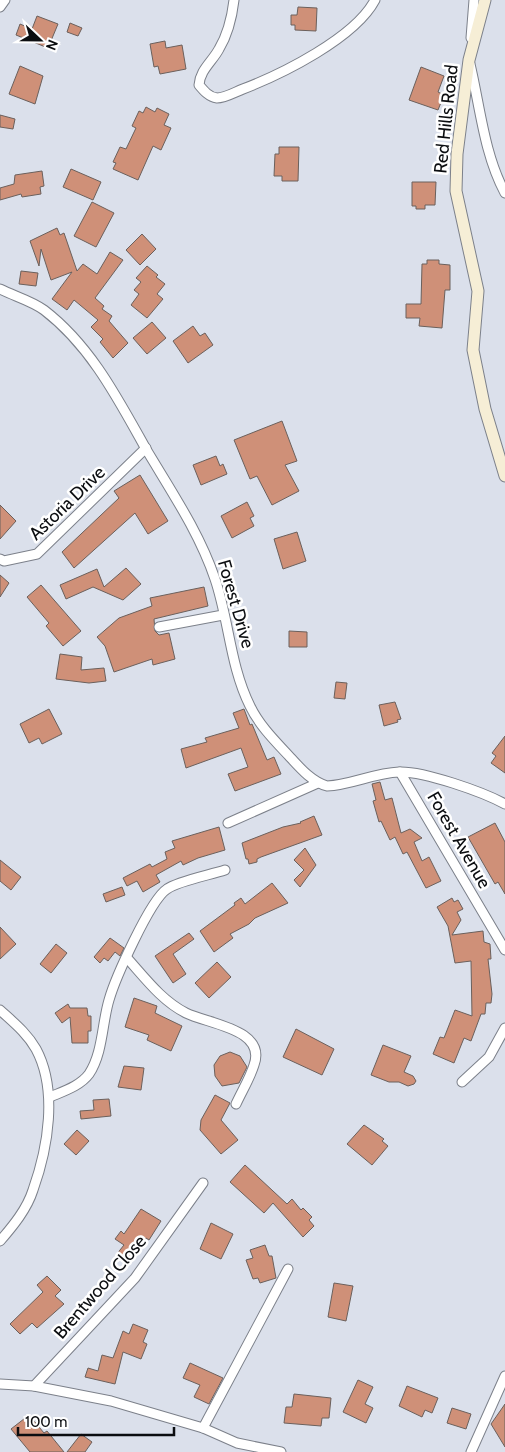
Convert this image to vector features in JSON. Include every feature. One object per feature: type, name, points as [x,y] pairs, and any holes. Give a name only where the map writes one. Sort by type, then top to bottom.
[{"type":"main road","name":"Red Hills Road","points":[[485,0],[469,60],[457,154],[456,191],[478,291],[473,350],[485,409],[505,476]]},
{"type":"street","points":[[0,7],[5,0]]},
{"type":"street","points":[[234,0],[231,20],[220,48],[199,76],[199,86],[207,95],[217,98],[268,79],[322,49],[366,14],[375,0]]},
{"type":"street","points":[[474,0],[469,60],[482,113],[488,153],[505,193]]},
{"type":"street","name":"Forest Drive","points":[[0,289],[44,309],[88,352],[120,400],[196,534],[215,579],[242,689],[250,708],[266,731],[318,783]]},
{"type":"street","name":"Astoria Drive","points":[[0,559],[4,561],[37,554],[146,448]]},
{"type":"street","points":[[159,627],[223,615]]},
{"type":"street","points":[[228,823],[318,783],[336,785],[368,776],[400,772],[422,775],[468,788],[505,804]]},
{"type":"street","name":"Forest Avenue","points":[[400,772],[505,950]]},
{"type":"street","points":[[50,1097],[79,1084],[89,1074],[96,1059],[109,999],[158,897],[168,888],[225,870]]},
{"type":"street","points":[[128,958],[159,994],[185,1013],[238,1031],[248,1037],[256,1051],[255,1063],[236,1104]]},
{"type":"street","points":[[0,1010],[25,1033],[36,1050],[44,1070],[50,1097],[46,1135],[33,1191],[17,1221],[0,1241]]},
{"type":"street","points":[[462,1082],[488,1057],[505,1028]]},
{"type":"street","name":"Brentwood Close","points":[[34,1386],[135,1278],[203,1183]]},
{"type":"street","points":[[203,1428],[288,1269]]},
{"type":"street","points":[[471,1452],[505,1376]]},
{"type":"street","points":[[0,1384],[34,1386],[111,1401],[203,1428],[237,1442],[282,1452]]},
{"type":"building","points":[[298,7],[317,8],[316,31],[295,30],[295,25],[291,25],[291,15],[297,15]]},
{"type":"building","points":[[37,16],[58,24],[48,48],[16,35],[20,24],[32,29]]},
{"type":"building","points":[[70,23],[82,28],[78,36],[67,32]]},
{"type":"building","points":[[165,41],[166,48],[182,45],[186,69],[160,74],[158,66],[154,67],[150,44]]},
{"type":"building","points":[[20,66],[43,76],[35,104],[9,94]]},
{"type":"building","points":[[421,67],[444,76],[438,92],[444,95],[438,110],[409,100]]},
{"type":"building","points":[[146,107],[155,112],[157,108],[169,114],[164,125],[171,128],[161,150],[153,146],[138,180],[113,169],[116,163],[113,162],[120,147],[126,149],[136,128],[132,126],[139,111],[143,113]]},
{"type":"building","points":[[0,115],[15,119],[13,129],[0,127]]},
{"type":"building","points":[[279,147],[299,147],[298,181],[282,181],[282,176],[274,176],[275,154],[279,154]]},
{"type":"building","points":[[71,169],[101,182],[93,200],[63,187]]},
{"type":"building","points":[[42,171],[44,186],[40,187],[41,194],[22,197],[21,194],[0,200],[0,188],[14,184],[15,175]]},
{"type":"building","points":[[412,182],[436,182],[435,205],[425,205],[425,209],[416,209],[416,206],[412,206]]},
{"type":"building","points":[[92,202],[114,213],[96,247],[74,236]]},
{"type":"building","points":[[57,228],[60,235],[64,233],[77,271],[83,264],[97,274],[110,252],[123,260],[95,298],[104,306],[102,309],[112,316],[109,321],[128,343],[113,358],[100,342],[103,339],[91,327],[98,320],[74,300],[67,310],[52,299],[72,272],[51,280],[41,249],[39,266],[30,241]]},
{"type":"building","points":[[142,234],[156,249],[140,265],[126,250]]},
{"type":"building","points":[[427,260],[439,260],[439,264],[450,265],[450,290],[445,290],[442,328],[419,326],[420,318],[406,318],[406,304],[421,304],[422,264],[427,264]]},
{"type":"building","points":[[147,266],[165,284],[157,294],[163,299],[147,318],[131,305],[139,294],[134,290],[141,282],[136,278]]},
{"type":"building","points":[[21,271],[38,273],[36,286],[19,284]]},
{"type":"building","points":[[152,322],[166,338],[147,354],[133,338]]},
{"type":"building","points":[[193,326],[200,336],[205,333],[213,345],[188,363],[173,341]]},
{"type":"building","points":[[282,421],[297,461],[285,465],[299,491],[272,505],[257,476],[250,479],[234,440]]},
{"type":"building","points":[[216,456],[220,466],[223,464],[227,474],[201,485],[193,465]]},
{"type":"building","points":[[140,475],[168,521],[148,534],[135,513],[74,568],[62,552],[119,498],[114,491]]},
{"type":"building","points":[[247,502],[254,516],[250,518],[254,526],[232,538],[221,516]]},
{"type":"building","points":[[0,505],[16,521],[0,539]]},
{"type":"building","points":[[297,532],[306,561],[283,569],[274,539]]},
{"type":"building","points":[[126,568],[141,584],[123,600],[93,587],[66,599],[60,585],[97,569],[104,587]]},
{"type":"building","points":[[0,575],[9,583],[0,597]]},
{"type":"building","points":[[41,585],[81,631],[63,646],[46,626],[49,623],[27,597]]},
{"type":"building","points":[[204,587],[208,606],[154,619],[155,631],[159,635],[169,633],[175,659],[153,665],[152,659],[114,672],[105,646],[97,637],[119,618],[152,606],[150,598]]},
{"type":"building","points":[[289,631],[307,632],[307,647],[289,647]]},
{"type":"building","points":[[60,654],[82,657],[81,670],[104,668],[106,681],[89,683],[56,679]]},
{"type":"building","points":[[336,682],[347,683],[345,699],[334,698]]},
{"type":"building","points":[[395,702],[401,719],[397,720],[398,722],[384,726],[379,705]]},
{"type":"building","points":[[49,709],[62,734],[42,744],[39,738],[29,743],[20,724]]},
{"type":"building","points":[[244,709],[267,760],[274,757],[281,774],[235,791],[228,774],[248,767],[241,748],[186,768],[181,749],[207,742],[205,738],[239,728],[233,713]]},
{"type":"building","points":[[505,736],[505,773],[491,763],[496,756],[492,753]]},
{"type":"building","points":[[380,782],[385,800],[392,798],[401,833],[410,829],[422,838],[414,842],[422,861],[429,857],[441,881],[426,888],[407,852],[403,854],[395,837],[390,840],[381,821],[379,822],[373,801],[376,800],[372,784]]},
{"type":"building","points":[[314,816],[322,835],[261,857],[257,859],[257,862],[249,864],[242,843],[283,827],[301,823]]},
{"type":"building","points":[[495,823],[505,842],[505,894],[498,882],[495,884],[468,837]]},
{"type":"building","points":[[219,827],[225,850],[198,858],[183,865],[181,861],[156,875],[160,882],[143,892],[137,881],[127,886],[123,878],[150,864],[152,867],[167,859],[165,852],[175,848],[172,841]]},
{"type":"building","points":[[305,848],[316,865],[300,887],[294,880],[304,870],[294,860]]},
{"type":"building","points":[[0,860],[21,877],[11,890],[0,881]]},
{"type":"building","points":[[272,883],[288,903],[255,918],[249,924],[230,934],[233,938],[214,952],[200,931],[235,905],[234,903],[241,898],[245,904]]},
{"type":"building","points":[[122,887],[125,895],[106,902],[103,894]]},
{"type":"building","points":[[452,898],[454,902],[458,900],[463,909],[457,912],[461,920],[452,935],[483,931],[484,942],[490,944],[491,959],[488,959],[492,994],[491,1003],[486,1003],[485,1014],[481,1014],[471,1041],[464,1038],[454,1063],[433,1054],[440,1037],[444,1038],[455,1010],[472,1016],[471,961],[455,963],[448,926],[437,907]]},
{"type":"building","points":[[0,927],[16,944],[0,959]]},
{"type":"building","points":[[189,933],[194,939],[173,954],[186,974],[173,983],[155,956]]},
{"type":"building","points":[[110,938],[124,948],[120,956],[115,952],[108,961],[104,958],[100,963],[94,957]]},
{"type":"building","points":[[56,944],[67,953],[51,973],[40,964]]},
{"type":"building","points":[[217,962],[231,977],[209,998],[195,983]]},
{"type":"building","points":[[134,998],[157,1006],[155,1013],[182,1026],[171,1051],[147,1040],[149,1035],[125,1027]]},
{"type":"building","points":[[68,1004],[70,1008],[87,1008],[88,1016],[91,1016],[91,1031],[88,1031],[88,1043],[72,1043],[70,1017],[62,1023],[55,1013]]},
{"type":"building","points":[[296,1029],[334,1049],[322,1075],[283,1057]]},
{"type":"building","points":[[383,1045],[411,1056],[404,1072],[413,1076],[416,1081],[414,1084],[408,1086],[399,1082],[389,1082],[371,1075]]},
{"type":"building","points":[[230,1052],[240,1056],[247,1067],[239,1083],[222,1086],[215,1076],[214,1065],[220,1056]]},
{"type":"building","points":[[124,1066],[144,1068],[141,1090],[118,1087]]},
{"type":"building","points":[[215,1095],[230,1103],[221,1120],[238,1140],[221,1154],[200,1130],[201,1120]]},
{"type":"building","points":[[109,1099],[111,1116],[81,1119],[80,1111],[94,1110],[93,1100]]},
{"type":"building","points":[[364,1125],[384,1139],[382,1141],[388,1146],[372,1165],[347,1144]]},
{"type":"building","points":[[77,1130],[89,1141],[76,1155],[64,1144]]},
{"type":"building","points":[[245,1165],[287,1204],[292,1199],[301,1210],[303,1208],[312,1217],[309,1220],[314,1226],[303,1237],[273,1203],[264,1213],[230,1182]]},
{"type":"building","points":[[141,1209],[161,1221],[149,1240],[146,1238],[127,1263],[116,1255],[124,1245],[115,1239],[121,1231],[124,1234]]},
{"type":"building","points":[[211,1223],[233,1234],[221,1259],[200,1249]]},
{"type":"building","points":[[265,1245],[269,1256],[272,1256],[276,1278],[260,1283],[258,1278],[253,1279],[246,1260],[253,1258],[250,1250]]},
{"type":"building","points":[[47,1276],[61,1290],[55,1296],[64,1304],[37,1328],[32,1323],[20,1334],[10,1324],[43,1292],[37,1285]]},
{"type":"building","points":[[334,1283],[353,1286],[346,1321],[328,1317]]},
{"type":"building","points":[[133,1324],[148,1330],[143,1342],[147,1344],[141,1359],[123,1352],[115,1384],[85,1377],[88,1368],[98,1371],[102,1355],[113,1358],[123,1331],[129,1334]]},
{"type":"building","points":[[190,1363],[223,1378],[209,1404],[194,1397],[200,1385],[183,1378]]},
{"type":"building","points":[[358,1380],[373,1387],[365,1404],[373,1408],[366,1423],[343,1412]]},
{"type":"building","points":[[407,1386],[438,1398],[432,1413],[425,1410],[422,1417],[399,1406]]},
{"type":"building","points":[[294,1394],[331,1398],[329,1418],[322,1418],[321,1426],[284,1423],[286,1407],[292,1407]]},
{"type":"building","points":[[505,1404],[505,1447],[491,1424]]},
{"type":"building","points":[[452,1408],[471,1414],[466,1429],[447,1423]]},
{"type":"building","points":[[29,1415],[44,1433],[47,1431],[64,1452],[30,1452],[11,1429]]},
{"type":"building","points":[[81,1434],[92,1442],[85,1452],[67,1452]]}]
